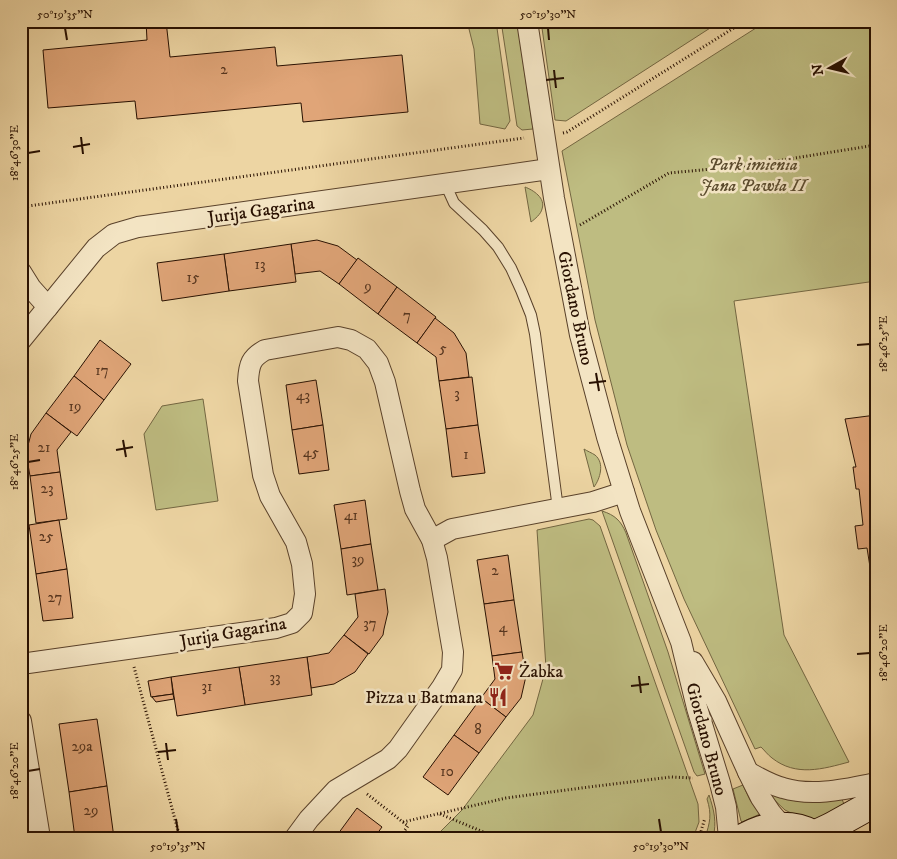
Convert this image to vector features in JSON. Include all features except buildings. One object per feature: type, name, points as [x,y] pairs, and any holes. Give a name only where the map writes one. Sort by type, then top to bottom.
[{"type":"main road","points":[[743,838],[762,829],[782,826],[799,829],[816,836],[876,802]]},
{"type":"street","name":"Giordano Bruno","points":[[527,21],[559,232],[580,335],[604,430],[624,492],[681,642],[726,807],[729,838]]},
{"type":"street","name":"Jurija Gagarina","points":[[21,340],[96,248],[114,234],[138,227],[549,169]]},
{"type":"street","points":[[21,272],[31,288],[48,307]]},
{"type":"street","name":"Jurija Gagarina","points":[[21,664],[276,628],[292,623],[302,613],[304,594],[302,564],[296,542],[270,496],[263,475],[248,381],[249,367],[252,361],[255,356],[265,350],[338,337],[352,340],[367,349],[378,363],[385,382],[415,509],[432,540]]},
{"type":"street","points":[[295,838],[309,819],[336,790],[388,759],[398,749],[452,670],[453,652],[437,558],[432,540],[452,529],[593,502],[624,492]]},
{"type":"street","name":"Giordano Bruno","points":[[681,642],[716,701],[761,798],[770,813],[782,826]]},
{"type":"street","points":[[21,721],[40,838]]},
{"type":"street","name":"Giordano Bruno","points":[[748,772],[770,784],[800,792],[846,789],[876,782]]},
{"type":"lane","points":[[448,184],[454,203],[498,247],[511,268],[531,315],[536,334],[558,508]]},
{"type":"path","points":[[21,207],[567,132],[745,21]]},
{"type":"path","points":[[572,229],[670,173],[745,166],[876,145]]},
{"type":"path","points":[[129,649],[180,838]]},
{"type":"path","points":[[403,822],[506,798],[671,777],[694,778]]},
{"type":"path","points":[[351,782],[408,826],[398,838]]},
{"type":"path","points":[[699,838],[706,812]]},
{"type":"path","points":[[439,814],[498,838]]},
{"type":"green space","points":[[467,21],[496,21],[510,121],[505,129],[480,124],[474,49]]},
{"type":"green space","points":[[501,21],[517,21],[533,129],[522,130],[517,126]]},
{"type":"green space","points":[[541,21],[721,21],[566,121],[555,120]]},
{"type":"green space","name":"Park imienia Jana Pawła II","points":[[767,21],[876,21],[876,281],[734,301],[784,635],[849,762],[810,770],[790,768],[772,758],[761,747],[755,749],[684,599],[656,530],[627,445],[595,320],[562,151]]},
{"type":"green space","points":[[525,187],[535,192],[543,205],[540,213],[531,222]]},
{"type":"green space","points":[[203,399],[218,501],[156,510],[144,434],[162,406]]},
{"type":"green space","points":[[584,449],[595,455],[600,462],[600,475],[594,487]]},
{"type":"green space","points":[[602,511],[611,514],[617,519],[626,533],[668,652],[705,774],[697,776],[694,772]]},
{"type":"green space","points":[[589,519],[600,526],[698,804],[699,822],[693,838],[434,838],[462,810],[533,715],[546,668],[537,530]]},
{"type":"green space","points":[[743,785],[750,800],[760,814],[742,822],[733,789]]},
{"type":"green space","points":[[768,792],[804,802],[841,797],[847,811],[821,819],[812,819],[785,810]]},
{"type":"green space","points":[[709,795],[714,811],[715,827],[713,838],[705,838],[710,819],[707,799]]},
{"type":"place","name":"Żabka","points":[[504,671]]},
{"type":"place","name":"Pizza u Batmana","points":[[498,697]]}]
